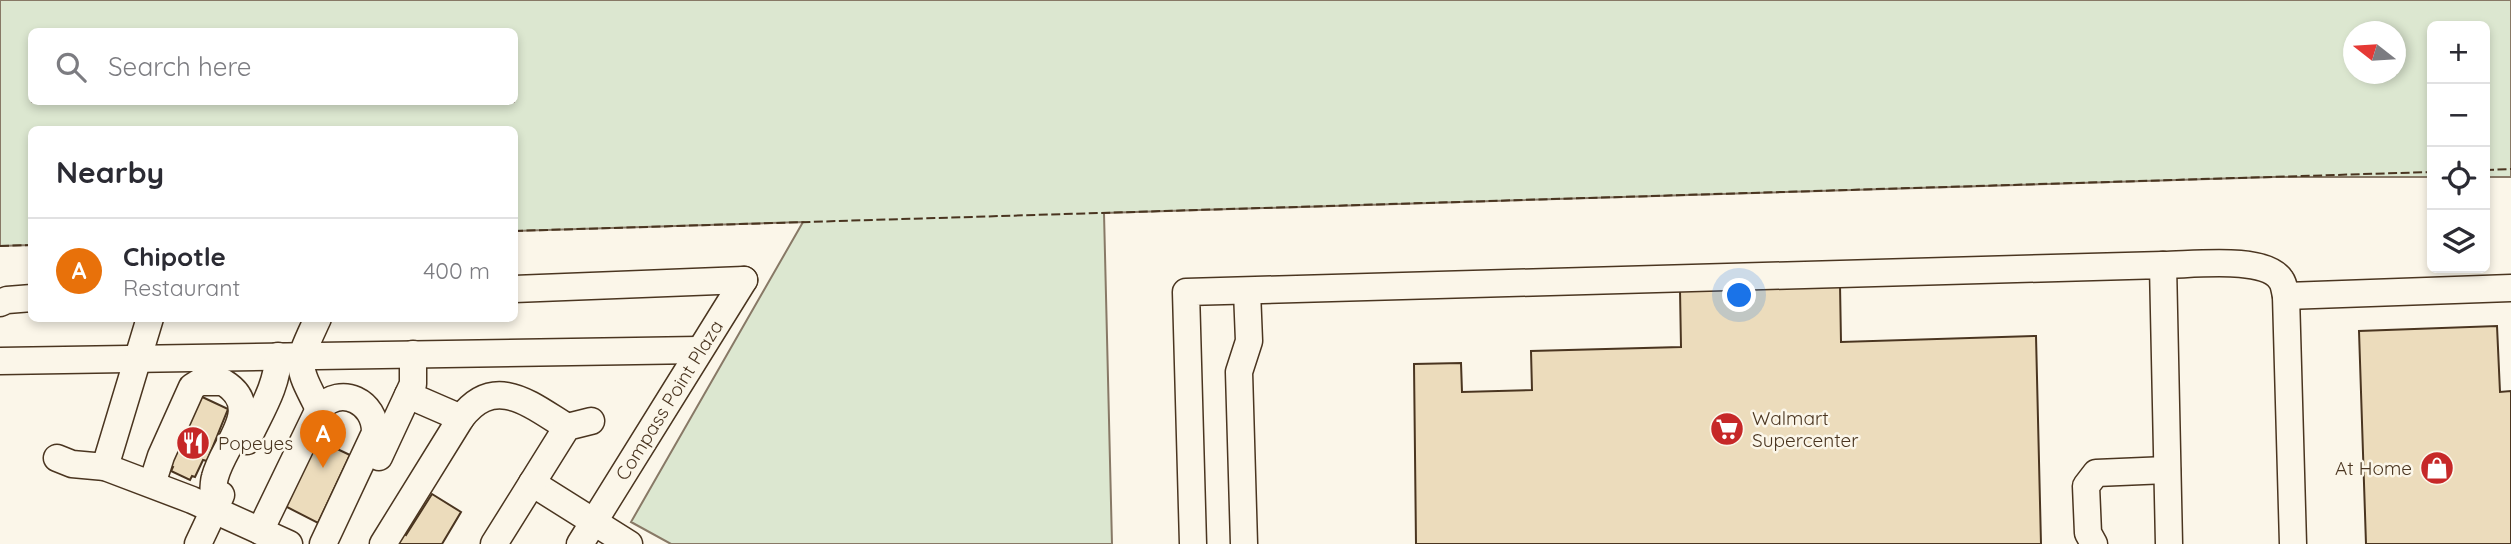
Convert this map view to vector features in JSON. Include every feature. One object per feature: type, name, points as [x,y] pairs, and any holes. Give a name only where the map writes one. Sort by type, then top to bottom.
[{"type":"lane","points":[[1193,544],[1186,292],[2252,264],[2268,269],[2281,280],[2286,296],[2294,544]]},
{"type":"lane","points":[[2163,265],[2169,544]]},
{"type":"lane","name":"Compass Point Plaza","points":[[518,289],[744,280],[580,544]]},
{"type":"lane","points":[[2286,296],[2511,288]]},
{"type":"lane","points":[[1244,544],[1239,372],[1249,341],[1247,291]]},
{"type":"lane","points":[[0,303],[28,298]]},
{"type":"lane","points":[[105,467],[149,322]]},
{"type":"lane","points":[[198,544],[278,370],[315,322]]},
{"type":"lane","points":[[0,361],[699,350]]},
{"type":"lane","points":[[338,544],[413,384],[413,354]]},
{"type":"lane","points":[[214,510],[214,478],[243,409],[240,396],[240,356]]},
{"type":"lane","points":[[289,356],[319,409]]},
{"type":"lane","points":[[152,484],[160,456],[192,387],[200,382],[223,382],[240,396]]},
{"type":"lane","points":[[408,395],[461,418]]},
{"type":"lane","points":[[383,544],[468,409],[483,399],[495,395],[509,395],[579,424],[532,483],[494,544]]},
{"type":"lane","points":[[260,531],[319,409],[333,398],[353,398],[372,412],[376,433],[323,544]]},
{"type":"lane","points":[[57,458],[72,464],[105,467],[152,484],[289,544]]},
{"type":"lane","points":[[2094,544],[2088,533],[2086,486],[2096,473],[2167,470]]},
{"type":"lane","points":[[532,483],[629,544]]},
{"type":"green space","points":[[0,0],[2511,0],[2511,177],[2490,177],[2490,21],[2427,21],[2427,177],[2274,177],[1104,213],[1112,544],[671,544],[631,522],[803,222],[518,231],[518,126],[28,126],[28,245],[0,246]]},
{"type":"building","name":"Walmart Supercenter","points":[[1840,285],[1841,342],[2036,336],[2041,544],[1416,544],[1414,364],[1461,363],[1462,392],[1532,390],[1531,351],[1681,347],[1680,290]]},
{"type":"building","name":"At Home","points":[[2497,326],[2500,392],[2511,391],[2511,544],[2366,544],[2359,331]]},
{"type":"building","name":"Popeyes","points":[[198,395],[228,409],[207,461],[203,460],[195,477],[192,476],[190,480],[171,471],[173,467],[169,465]]},
{"type":"building","points":[[316,439],[350,455],[318,523],[285,506]]},
{"type":"building","points":[[432,494],[461,512],[442,544],[397,544],[401,531],[406,535]]},
{"type":"fence","points":[[2490,170],[2511,169]]},
{"type":"fence","points":[[518,231],[2427,172]]},
{"type":"fence","points":[[0,246],[28,245]]},
{"type":"place","name":"Walmart Supercenter","points":[[1727,429]]},
{"type":"place","name":"Popeyes","points":[[193,443]]},
{"type":"place","name":"Chipotle","points":[[323,468]]},
{"type":"place","name":"At Home","points":[[2437,468]]}]
